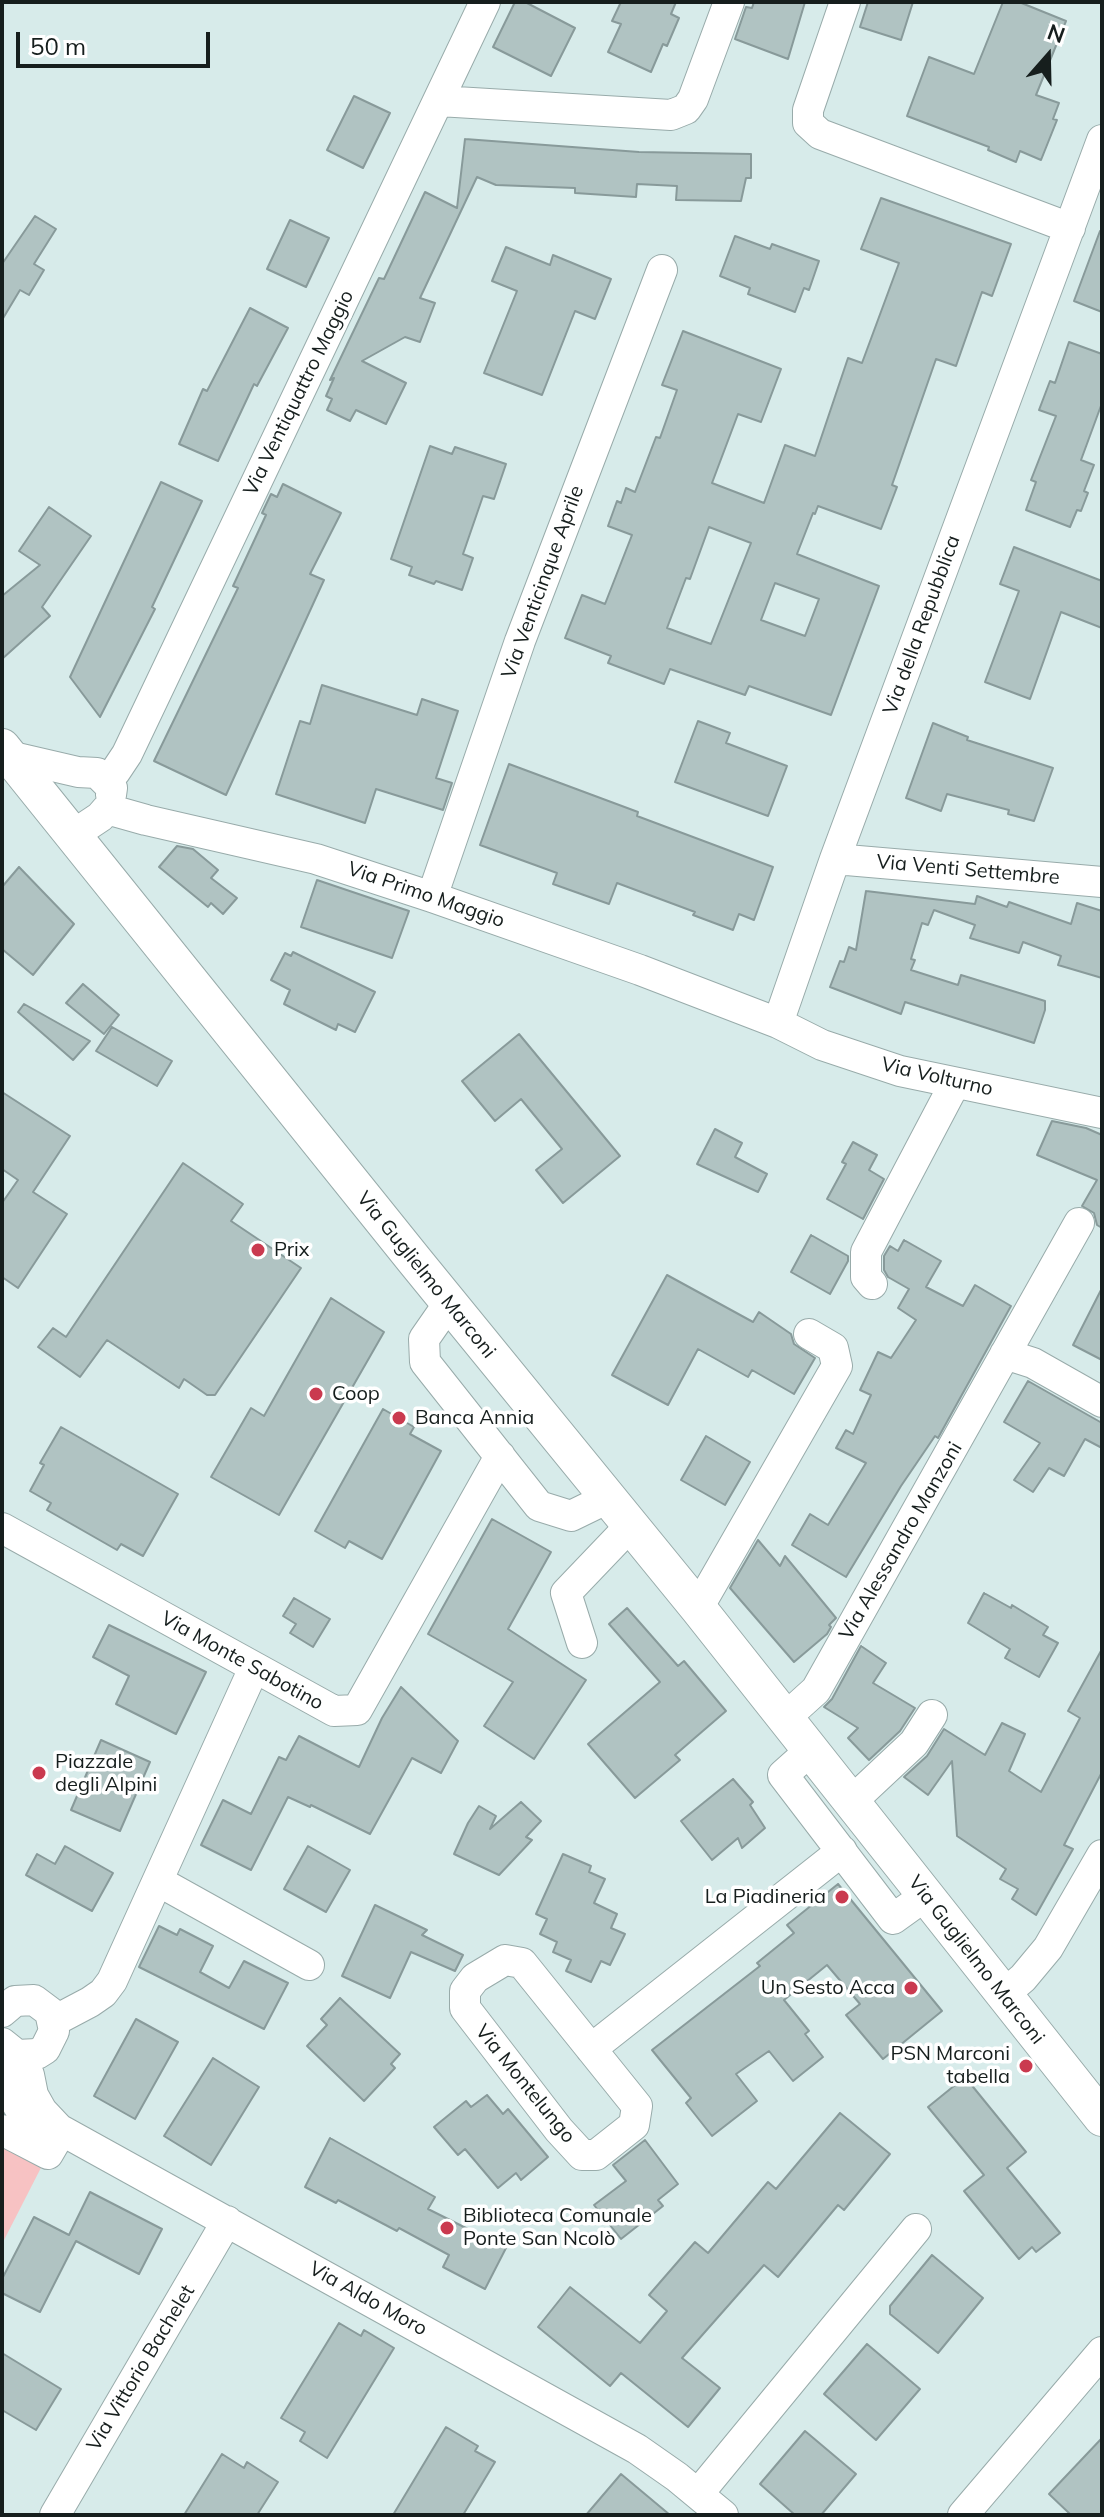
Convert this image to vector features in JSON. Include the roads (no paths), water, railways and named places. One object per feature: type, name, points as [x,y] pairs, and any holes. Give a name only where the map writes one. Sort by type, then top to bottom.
[{"type":"main road","name":"Via Guglielmo Marconi","points":[[6,751],[698,1608],[1102,2118]]},
{"type":"street","name":"Via Ventiquattro Maggio","points":[[64,824],[63,792],[91,775],[115,772],[127,754],[485,2]]},
{"type":"street","points":[[439,101],[671,115],[686,109],[693,99],[729,2]]},
{"type":"street","points":[[845,2],[808,110],[808,123],[820,134],[1070,228]]},
{"type":"street","name":"Via della Repubblica","points":[[778,1023],[835,859],[1102,140]]},
{"type":"street","name":"Via Venticinque Aprile","points":[[432,897],[520,641],[662,270]]},
{"type":"street","points":[[6,751],[91,775],[112,788],[107,809],[100,817],[64,824]]},
{"type":"street","name":"Via Primo Maggio","points":[[107,809],[346,867],[640,970],[778,1023]]},
{"type":"street","name":"Via Venti Settembre","points":[[835,859],[1102,882]]},
{"type":"street","name":"Via Volturno","points":[[778,1023],[822,1045],[911,1074],[1102,1113]]},
{"type":"street","points":[[872,1284],[866,1277],[866,1252],[955,1083]]},
{"type":"street","name":"Via Alessandro Manzoni","points":[[785,1718],[816,1690],[1079,1223]]},
{"type":"street","points":[[449,1303],[424,1339],[425,1362],[539,1506],[571,1516],[608,1498]]},
{"type":"street","points":[[698,1608],[837,1366],[833,1348],[809,1334]]},
{"type":"street","points":[[1005,1354],[1033,1363],[1102,1402]]},
{"type":"street","name":"Via Monte Sabotino","points":[[2,1528],[334,1711],[357,1710],[500,1456]]},
{"type":"street","points":[[582,1643],[566,1593],[630,1526]]},
{"type":"street","points":[[54,2021],[103,1993],[112,1981],[254,1668]]},
{"type":"street","points":[[851,1802],[914,1743],[932,1715]]},
{"type":"street","points":[[811,1750],[783,1775],[893,1919],[925,1896]]},
{"type":"street","points":[[591,2049],[842,1851]]},
{"type":"street","points":[[1003,1995],[1023,1978],[1048,1948],[1102,1855]]},
{"type":"street","points":[[158,1881],[309,1965]]},
{"type":"street","name":"Via Montelungo","points":[[505,1960],[522,1963],[591,2049],[637,2106],[634,2125],[596,2155],[582,2155],[559,2130],[465,2008],[465,1991],[475,1978],[505,1960]]},
{"type":"street","points":[[2,2043],[17,2055],[37,2054],[51,2041],[54,2021],[50,2012],[34,2000],[15,2001],[3,2007]]},
{"type":"street","points":[[2,2060],[14,2099],[23,2114],[36,2130],[55,2142],[48,2154],[2,2130]]},
{"type":"street","name":"Via Aldo Moro","points":[[29,2075],[33,2095],[42,2111],[59,2129],[637,2449],[723,2515]]},
{"type":"street","name":"Via Vittorio Bachelet","points":[[55,2515],[227,2221]]},
{"type":"street","points":[[698,2494],[916,2229]]},
{"type":"street","points":[[963,2515],[1102,2352]]},
{"type":"place","name":"Prix","points":[[258,1250]]},
{"type":"place","name":"Coop","points":[[316,1394]]},
{"type":"place","name":"Banca Annia","points":[[399,1418]]},
{"type":"place","name":"Piazzale degli Alpini","points":[[39,1773]]},
{"type":"place","name":"La Piadineria","points":[[842,1897]]},
{"type":"place","name":"Un Sesto Acca","points":[[911,1988]]},
{"type":"place","name":"PSN Marconi tabella","points":[[1026,2066]]},
{"type":"place","name":"Biblioteca Comunale Ponte San Ncolò","points":[[447,2228]]}]
